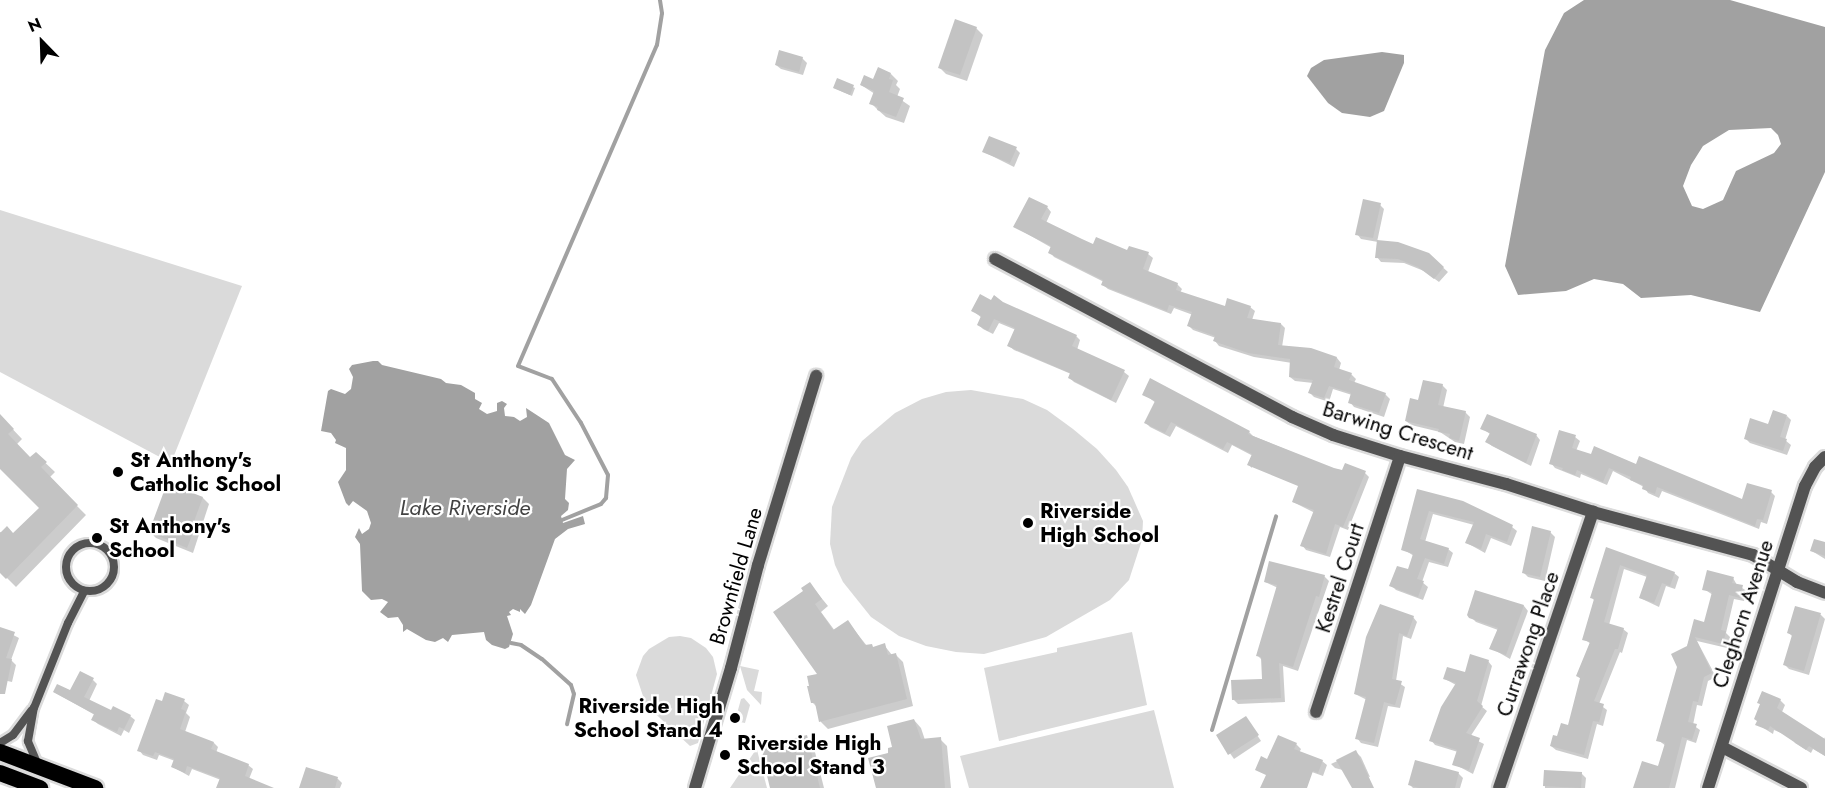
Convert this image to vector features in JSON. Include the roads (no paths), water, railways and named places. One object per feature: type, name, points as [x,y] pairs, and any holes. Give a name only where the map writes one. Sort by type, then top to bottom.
[{"type":"highway","points":[[0,752],[95,788]]},
{"type":"highway","points":[[0,773],[40,788]]},
{"type":"street","name":"Barwing Crescent","points":[[995,259],[1292,417],[1333,435],[1400,456],[1506,484],[1593,512],[1753,555],[1825,593]]},
{"type":"street","name":"Brownfield Lane","points":[[694,788],[731,668],[758,565],[816,376]]},
{"type":"street","name":"Kestrel Court","points":[[1316,712],[1400,456]]},
{"type":"street","name":"Cleghorn Avenue","points":[[1708,788],[1805,486],[1815,467],[1825,457]]},
{"type":"street","name":"Currawong Place","points":[[1499,788],[1593,512]]},
{"type":"street","points":[[1722,747],[1754,761],[1801,788]]},
{"type":"lane","points":[[94,543],[108,550],[112,557],[114,572],[106,585],[94,591],[84,591],[72,584],[65,570],[66,562],[68,555],[79,545],[94,543]]},
{"type":"lane","points":[[40,767],[28,741],[34,708],[68,623],[84,591]]},
{"type":"lane","points":[[0,743],[13,735],[34,708]]},
{"type":"water","points":[[1584,0],[1730,0],[1825,27],[1825,172],[1760,312],[1691,295],[1641,298],[1623,284],[1594,279],[1566,291],[1518,295],[1505,266],[1545,50],[1564,13]],"holes":[[[1771,128],[1778,135],[1781,144],[1774,153],[1736,171],[1723,200],[1703,209],[1692,206],[1683,186],[1691,165],[1703,146],[1729,130]]]},
{"type":"water","points":[[1382,52],[1404,55],[1404,63],[1384,111],[1370,117],[1342,113],[1328,103],[1307,76],[1311,68],[1324,60]]},
{"type":"water","name":"Lake Riverside","points":[[373,361],[441,379],[446,383],[461,385],[475,393],[475,399],[482,403],[479,409],[487,414],[497,411],[497,403],[502,401],[507,404],[504,408],[505,416],[514,417],[520,421],[527,417],[526,408],[549,423],[565,455],[575,460],[567,469],[565,499],[569,503],[568,510],[561,516],[563,523],[583,516],[585,524],[568,529],[555,539],[531,605],[525,614],[520,609],[520,612],[513,609],[509,612],[511,615],[507,616],[513,634],[509,647],[505,649],[492,645],[486,640],[484,632],[452,635],[448,642],[443,638],[435,642],[426,640],[407,629],[403,632],[403,625],[398,617],[388,618],[380,612],[388,602],[382,599],[371,600],[362,591],[360,544],[355,537],[359,528],[362,534],[369,529],[371,523],[367,511],[353,501],[349,506],[346,503],[338,482],[346,470],[346,448],[335,443],[336,440],[331,433],[321,431],[328,391],[331,389],[345,394],[351,389],[353,377],[349,369],[352,365]]},
{"type":"waterway","points":[[562,520],[601,504],[606,498],[608,475],[581,423],[552,379],[518,366],[657,45],[662,13],[660,0]]},
{"type":"waterway","points":[[1212,730],[1276,516]]},
{"type":"waterway","points":[[511,643],[521,645],[542,659],[571,685],[574,694],[567,724]]},
{"type":"place","name":"St Anthony's Catholic School","points":[[118,472]]},
{"type":"place","name":"Riverside High School","points":[[1028,523]]},
{"type":"place","name":"St Anthony's School","points":[[97,538]]},
{"type":"place","name":"Riverside High School Stand 4","points":[[735,718]]},
{"type":"place","name":"Riverside High School Stand 3","points":[[725,755]]}]
